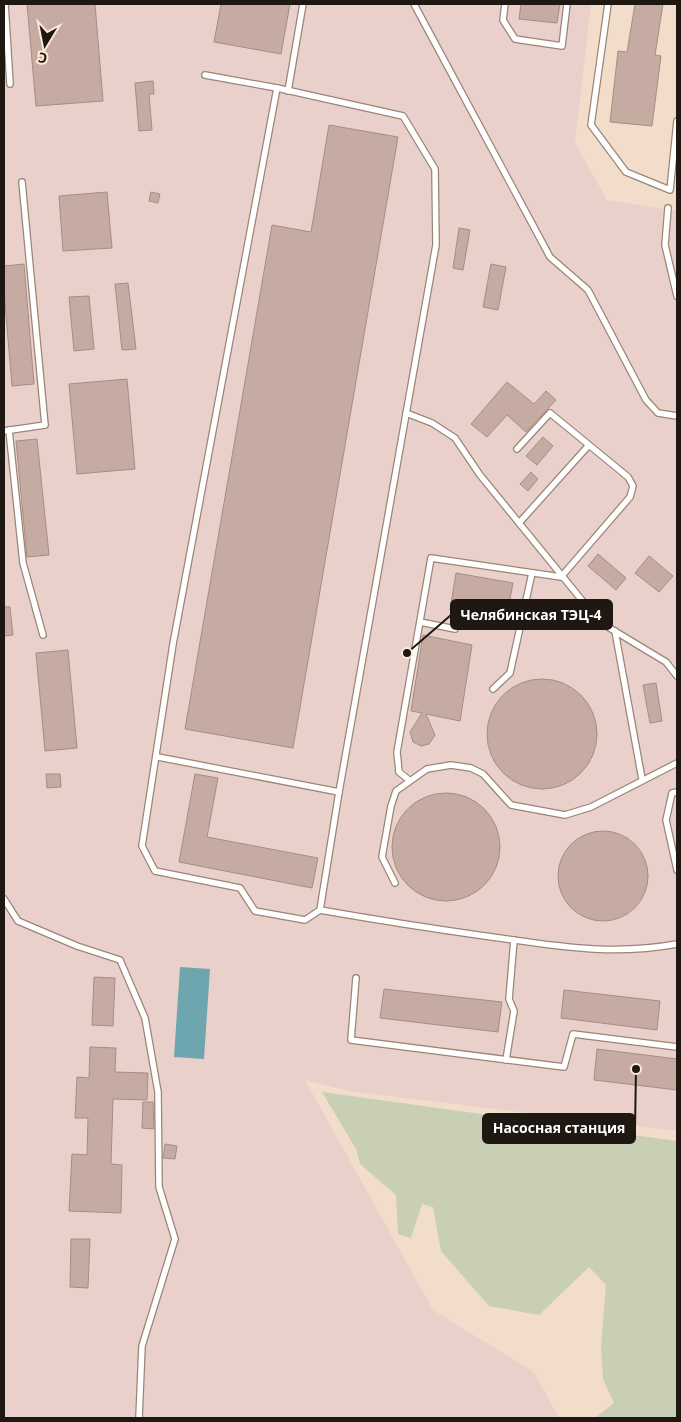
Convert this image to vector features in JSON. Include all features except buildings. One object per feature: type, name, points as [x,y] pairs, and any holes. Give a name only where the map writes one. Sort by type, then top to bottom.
[{"type":"lane","points":[[5,4],[10,84]]},
{"type":"lane","points":[[288,91],[303,4]]},
{"type":"lane","points":[[414,4],[550,257],[588,290],[646,400],[658,413],[677,416]]},
{"type":"lane","points":[[505,4],[503,20],[514,39],[562,46],[567,4]]},
{"type":"lane","points":[[608,4],[592,125],[626,172],[670,190],[677,121]]},
{"type":"lane","points":[[205,74],[403,116],[435,169],[436,244],[339,792],[320,910]]},
{"type":"lane","points":[[277,88],[174,644],[158,757],[142,846],[155,871],[240,888],[255,911],[305,920],[320,910],[586,950],[640,948],[677,944]]},
{"type":"lane","points":[[22,182],[45,425],[6,431],[23,563],[43,635]]},
{"type":"lane","points":[[668,208],[665,245],[677,296]]},
{"type":"lane","points":[[517,449],[550,412],[628,477],[633,486],[630,498],[561,577]]},
{"type":"lane","points":[[406,413],[432,423],[456,438],[480,474],[561,577],[591,610],[616,631],[661,658],[677,676]]},
{"type":"lane","points":[[519,523],[589,445]]},
{"type":"lane","points":[[409,780],[399,772],[397,752],[431,558],[561,577]]},
{"type":"lane","points":[[493,689],[510,673],[532,573]]},
{"type":"lane","points":[[420,622],[454,629]]},
{"type":"lane","points":[[616,631],[642,779]]},
{"type":"lane","points":[[158,757],[339,792]]},
{"type":"lane","points":[[395,883],[382,857],[385,832],[396,791],[427,769],[451,765],[472,768],[483,774],[511,805],[565,815],[591,807],[642,779],[677,763]]},
{"type":"lane","points":[[677,792],[672,793],[666,820],[677,870]]},
{"type":"lane","points":[[4,899],[18,921],[77,946],[120,960],[146,1018],[158,1092],[159,1187],[175,1239],[142,1346],[139,1418]]},
{"type":"lane","points":[[506,1060],[514,1011],[509,998],[514,940]]},
{"type":"lane","points":[[356,978],[352,1040],[564,1067],[573,1034],[677,1047]]},
{"type":"shaded area","points":[[4,4],[591,4],[575,143],[607,200],[677,211],[677,1131],[349,1091],[305,1080],[433,1310],[534,1372],[559,1418],[4,1418]]},
{"type":"green space","points":[[322,1092],[677,1141],[677,1418],[595,1418],[614,1403],[603,1379],[601,1347],[606,1285],[589,1267],[539,1315],[489,1306],[441,1251],[433,1207],[422,1204],[411,1238],[398,1234],[396,1195],[360,1164],[356,1149]]},
{"type":"water","points":[[180,967],[210,969],[204,1059],[174,1057]]},
{"type":"place","name":"Челябинская ТЭЦ-4","points":[[407,653]]},
{"type":"place","name":"Насосная станция","points":[[636,1069]]}]
